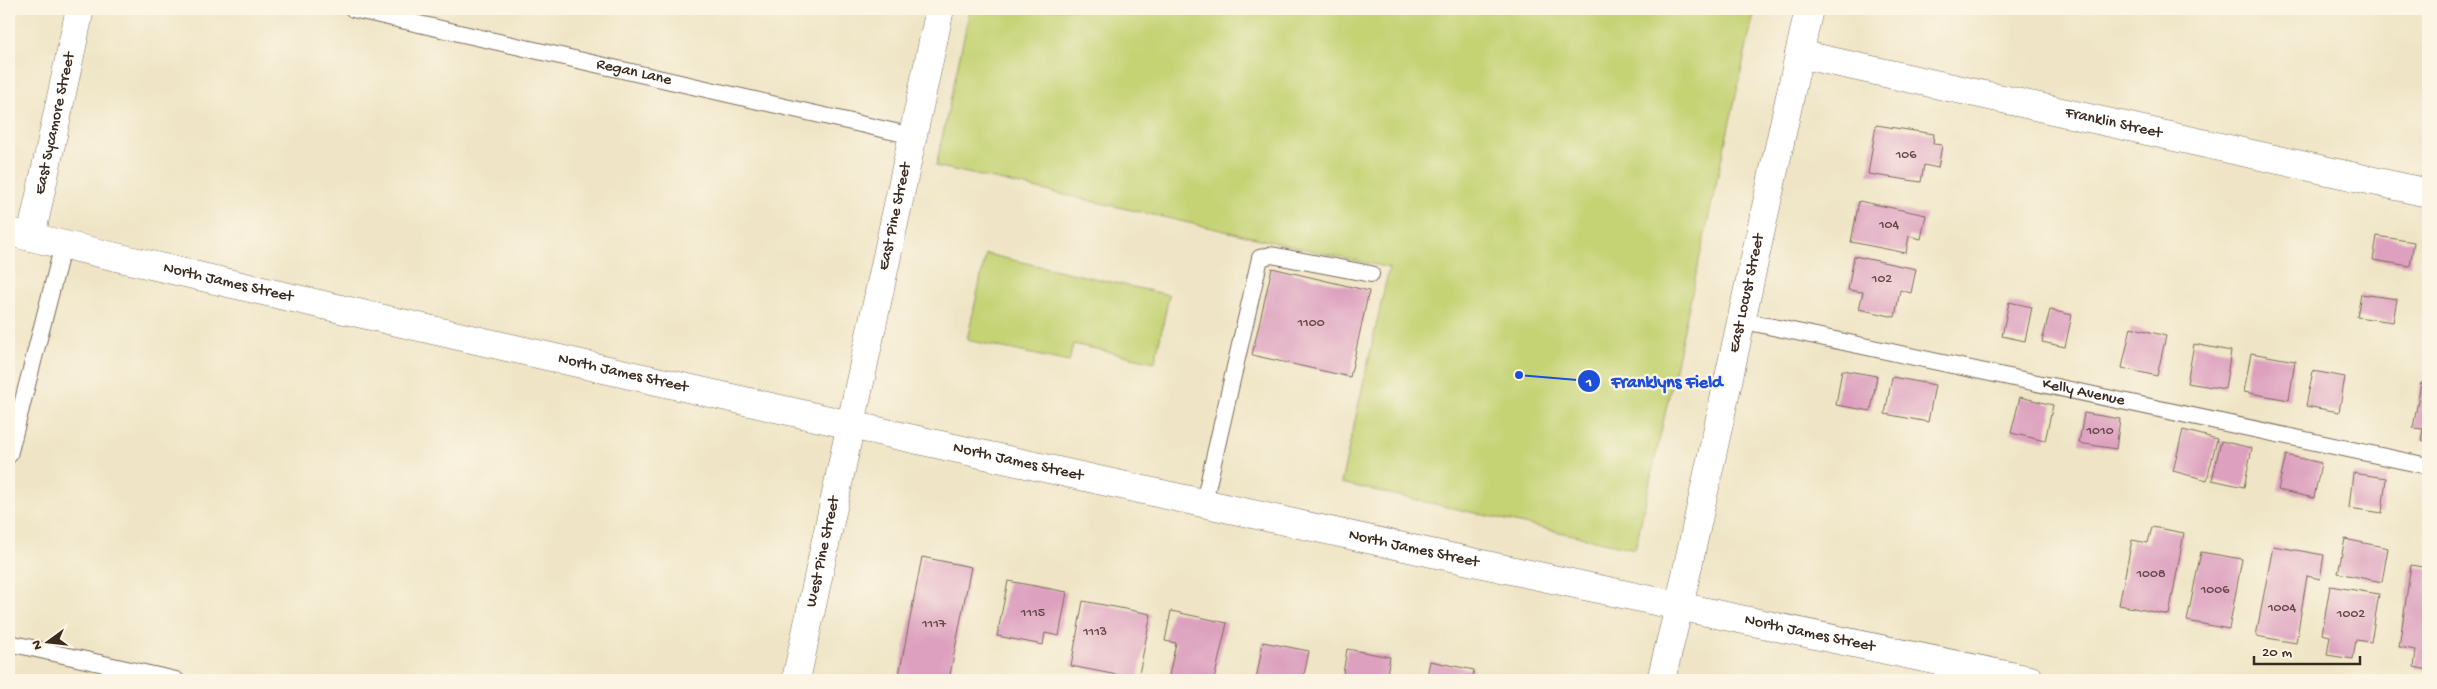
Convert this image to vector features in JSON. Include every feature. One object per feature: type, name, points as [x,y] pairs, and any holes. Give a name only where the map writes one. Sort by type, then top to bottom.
[{"type":"street","name":"East Sycamore Street","points":[[20,234],[80,9]]},
{"type":"street","name":"East Pine Street","points":[[850,424],[940,9]]},
{"type":"street","name":"East Locust Street","points":[[1661,680],[1679,607],[1809,9]]},
{"type":"street","name":"Franklin Street","points":[[1799,54],[2428,192]]},
{"type":"street","name":"North James Street","points":[[20,234],[850,424],[1679,607],[2030,680]]},
{"type":"street","name":"West Pine Street","points":[[796,680],[850,424]]},
{"type":"lane","name":"Regan Lane","points":[[353,9],[913,136]]},
{"type":"lane","points":[[9,455],[63,244]]},
{"type":"lane","points":[[1204,502],[1260,258],[1271,255],[1371,274]]},
{"type":"lane","name":"Kelly Avenue","points":[[1740,320],[2428,466]]},
{"type":"lane","points":[[9,643],[176,680]]},
{"type":"green space","points":[[970,9],[1755,9],[1635,549],[1341,483],[1389,268],[936,166]]},
{"type":"green space","points":[[986,254],[1169,295],[1155,362],[1073,344],[1069,362],[967,340]]},
{"type":"building","points":[[1876,125],[1934,134],[1933,144],[1942,145],[1938,168],[1924,165],[1921,182],[1868,174]]},
{"type":"building","points":[[1859,201],[1926,215],[1921,239],[1909,236],[1906,253],[1851,242]]},
{"type":"building","points":[[2377,236],[2414,242],[2410,266],[2373,260]]},
{"type":"building","points":[[1854,256],[1916,269],[1911,293],[1900,290],[1895,317],[1859,309],[1863,292],[1848,290]]},
{"type":"building","points":[[1272,268],[1369,291],[1350,377],[1252,355]]},
{"type":"building","points":[[2361,294],[2397,299],[2393,322],[2357,317]]},
{"type":"building","points":[[2009,302],[2032,307],[2025,341],[2002,336]]},
{"type":"building","points":[[2050,310],[2072,315],[2065,347],[2042,342]]},
{"type":"building","points":[[2131,327],[2166,336],[2157,376],[2122,368]]},
{"type":"building","points":[[2194,344],[2231,351],[2225,389],[2187,383]]},
{"type":"building","points":[[2251,353],[2295,361],[2289,400],[2244,392]]},
{"type":"building","points":[[1842,370],[1877,376],[1871,411],[1836,405]]},
{"type":"building","points":[[2313,371],[2345,377],[2339,412],[2306,406]]},
{"type":"building","points":[[1892,377],[1935,385],[1928,422],[1885,414]]},
{"type":"building","points":[[2421,383],[2428,384],[2428,441],[2421,440],[2423,429],[2413,428]]},
{"type":"building","points":[[2020,397],[2053,405],[2045,441],[2011,433]]},
{"type":"building","points":[[2084,413],[2120,419],[2116,449],[2079,443]]},
{"type":"building","points":[[2183,430],[2217,439],[2207,480],[2173,471]]},
{"type":"building","points":[[2221,441],[2252,448],[2244,487],[2212,480]]},
{"type":"building","points":[[2286,455],[2321,463],[2314,498],[2278,490]]},
{"type":"building","points":[[2353,473],[2386,478],[2382,513],[2349,508]]},
{"type":"building","points":[[2152,527],[2184,533],[2169,615],[2119,605],[2132,540],[2148,543]]},
{"type":"building","points":[[2345,539],[2388,548],[2382,582],[2338,573]]},
{"type":"building","points":[[2273,546],[2324,555],[2320,579],[2307,576],[2296,643],[2256,636]]},
{"type":"building","points":[[2201,552],[2242,559],[2229,629],[2187,621]]},
{"type":"building","points":[[922,557],[971,567],[949,680],[898,680]]},
{"type":"building","points":[[2411,565],[2428,568],[2428,670],[2414,667],[2416,650],[2399,647]]},
{"type":"building","points":[[1008,581],[1067,592],[1059,636],[1045,633],[1043,645],[997,636]]},
{"type":"building","points":[[2330,586],[2379,594],[2371,642],[2356,640],[2353,659],[2327,655],[2330,636],[2322,634]]},
{"type":"building","points":[[1083,601],[1151,614],[1138,679],[1071,666]]},
{"type":"building","points":[[1171,611],[1227,623],[1214,680],[1168,680],[1176,643],[1165,641]]},
{"type":"building","points":[[1263,642],[1309,651],[1303,680],[1256,680]]},
{"type":"building","points":[[1347,649],[1390,657],[1386,680],[1342,680]]},
{"type":"building","points":[[1430,661],[1474,670],[1472,680],[1426,680]]},
{"type":"place","name":"Franklyns Field","points":[[1519,375]]}]
